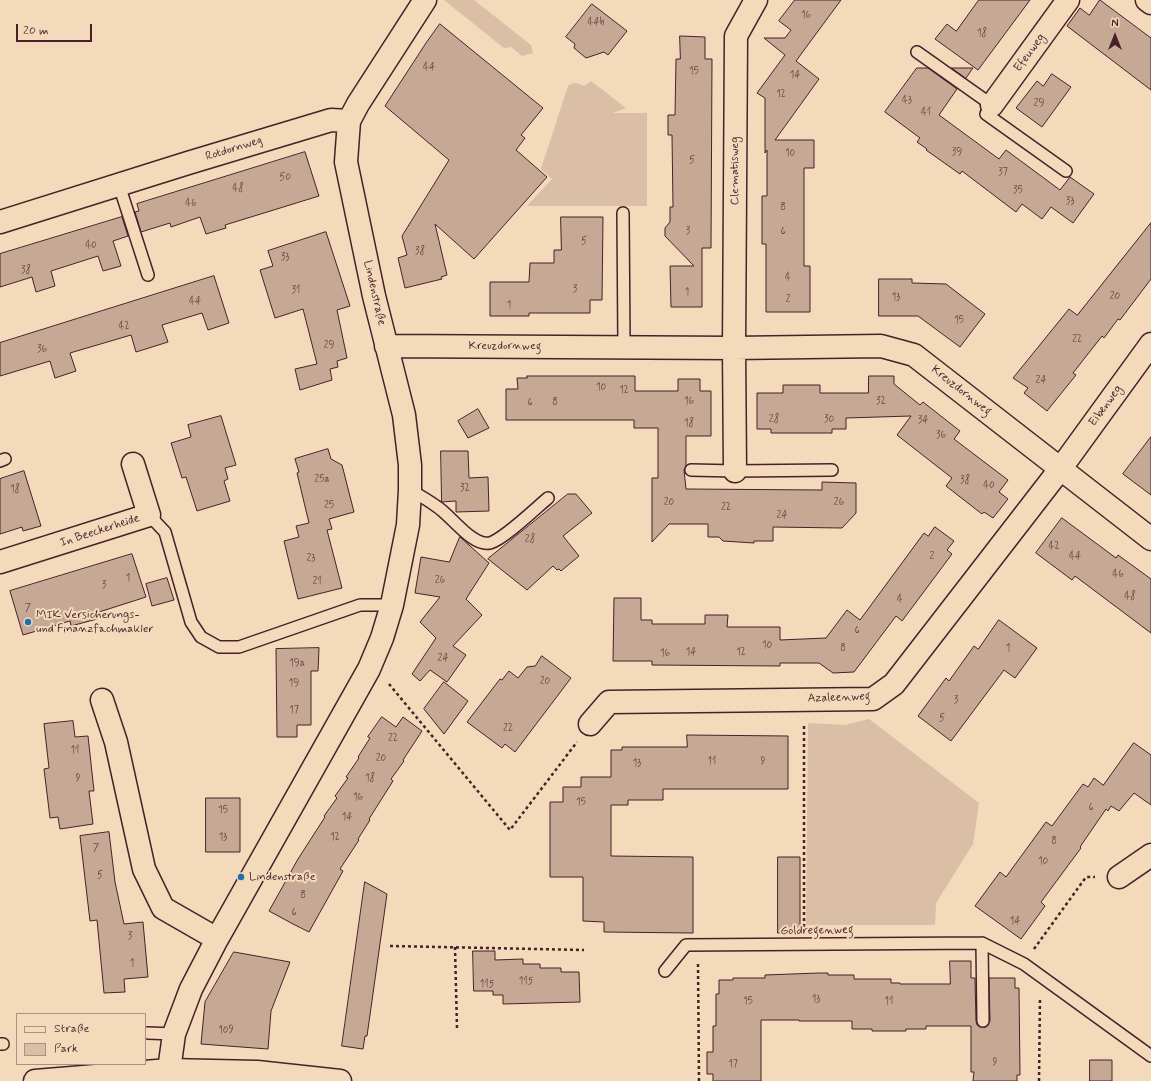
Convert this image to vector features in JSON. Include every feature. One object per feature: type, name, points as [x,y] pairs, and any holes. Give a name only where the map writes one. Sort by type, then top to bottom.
[{"type":"street","name":"Lindenstraße","points":[[170,1070],[174,1034],[191,989],[217,939],[369,669],[382,638],[392,605],[408,525],[410,464],[404,415],[374,296],[346,162],[349,121],[358,104],[424,0]]},
{"type":"street","name":"Clematisweg","points":[[734,348],[736,36],[756,0]]},
{"type":"street","name":"Efeuweg","points":[[992,106],[1068,0]]},
{"type":"street","points":[[1147,0],[1151,3]]},
{"type":"street","name":"Rotdornweg","points":[[0,222],[119,184],[331,120],[349,121]]},
{"type":"street","name":"Eibenweg","points":[[1061,468],[1151,344]]},
{"type":"street","name":"Kreuzdornweg","points":[[386,346],[734,348],[881,346],[914,355],[1151,539]]},
{"type":"street","points":[[734,348],[735,471]]},
{"type":"street","name":"In Beeckerheide","points":[[0,562],[149,515],[134,464]]},
{"type":"street","name":"Azaleenweg","points":[[590,724],[609,702],[873,699],[894,684],[1061,468]]},
{"type":"street","points":[[102,700],[116,742],[144,869],[147,876],[163,908],[217,939]]},
{"type":"street","points":[[1119,877],[1151,856]]},
{"type":"street","points":[[34,1081],[170,1070],[256,1077],[340,1081]]},
{"type":"lane","points":[[917,52],[992,106],[986,114],[1066,171]]},
{"type":"lane","points":[[119,184],[148,275]]},
{"type":"lane","points":[[623,213],[624,347]]},
{"type":"lane","points":[[691,470],[832,470]]},
{"type":"lane","points":[[410,490],[437,506],[478,542],[489,543],[501,538],[548,498]]},
{"type":"lane","points":[[149,515],[165,532],[191,622],[201,637],[220,647],[239,647],[360,605],[392,605]]},
{"type":"lane","points":[[982,943],[983,1021]]},
{"type":"lane","name":"Goldregenweg","points":[[665,971],[686,945],[982,943],[1024,964],[1151,1056]]},
{"type":"lane","points":[[148,1033],[174,1034]]},
{"type":"path","points":[[369,669],[384,678],[510,830],[590,724]]},
{"type":"path","points":[[804,700],[804,944]]},
{"type":"path","points":[[1024,964],[1086,877],[1119,877]]},
{"type":"path","points":[[698,945],[699,1081]]},
{"type":"path","points":[[390,946],[584,950]]},
{"type":"path","points":[[455,947],[457,1028]]},
{"type":"path","points":[[1039,1081],[1040,997],[1048,981]]},
{"type":"green space","points":[[444,0],[474,0],[531,45],[533,53],[522,56],[511,47],[504,48]]},
{"type":"green space","points":[[591,81],[626,108],[613,113],[647,113],[647,206],[527,206],[552,179],[541,169],[568,86],[572,83],[576,83],[584,86]]},
{"type":"green space","points":[[869,719],[979,803],[973,844],[936,903],[935,925],[806,925],[808,723],[845,725]]},
{"type":"building","points":[[795,0],[841,0],[796,61],[819,79],[775,140],[814,140],[814,168],[804,168],[804,266],[810,266],[810,312],[766,312],[766,244],[762,244],[762,196],[767,196],[765,98],[757,93],[785,55],[764,38],[785,38],[791,30],[779,21]]},
{"type":"building","points":[[979,0],[1030,0],[978,70],[935,39],[947,24],[956,31]]},
{"type":"building","points":[[1100,0],[1151,38],[1151,90],[1067,26],[1080,8],[1089,15]]},
{"type":"building","points":[[592,4],[627,31],[608,55],[604,52],[586,58],[574,48],[575,44],[566,37]]},
{"type":"building","points":[[440,24],[543,108],[521,135],[525,138],[516,150],[547,177],[474,259],[435,224],[447,275],[441,277],[442,279],[405,288],[398,258],[407,255],[402,236],[449,160],[385,106]]},
{"type":"building","points":[[680,36],[705,37],[705,59],[712,59],[711,248],[702,248],[702,307],[671,307],[670,266],[694,266],[665,236],[665,228],[670,222],[670,207],[673,207],[672,135],[668,135],[668,115],[675,115],[676,59],[680,59]]},
{"type":"building","points":[[917,68],[928,68],[957,89],[939,115],[999,159],[1006,150],[1060,190],[1070,177],[1094,194],[1073,223],[1051,207],[1042,219],[1022,204],[1016,212],[962,171],[960,174],[926,150],[927,149],[917,142],[920,138],[885,112]]},
{"type":"building","points":[[952,68],[973,68],[966,78]]},
{"type":"building","points":[[1052,74],[1071,87],[1042,127],[1016,108],[1037,81],[1043,86]]},
{"type":"building","points":[[305,152],[319,196],[225,225],[226,228],[206,234],[200,217],[171,227],[170,223],[141,232],[135,212],[139,211],[137,204]]},
{"type":"building","points":[[122,217],[128,236],[113,241],[121,266],[103,271],[98,256],[51,271],[55,286],[36,292],[32,277],[0,287],[0,254]]},
{"type":"building","points":[[561,217],[603,217],[602,300],[590,300],[590,313],[529,313],[529,316],[490,316],[490,282],[529,282],[530,263],[554,263],[554,250],[561,250]]},
{"type":"building","points":[[1151,223],[1151,279],[1120,320],[1118,319],[1104,338],[1102,336],[1073,373],[1076,375],[1047,411],[1024,393],[1028,388],[1013,378],[1069,309],[1077,315]]},
{"type":"building","points":[[326,232],[350,306],[337,310],[347,358],[337,361],[338,367],[330,369],[332,380],[300,390],[295,369],[317,364],[303,309],[275,318],[260,270],[273,266],[268,251]]},
{"type":"building","points":[[214,276],[229,323],[208,330],[202,313],[162,325],[168,342],[136,352],[131,335],[70,353],[76,371],[55,378],[50,361],[0,376],[0,343]]},
{"type":"building","points":[[879,279],[912,279],[912,283],[946,284],[985,314],[960,347],[918,316],[879,316]]},
{"type":"building","points":[[527,376],[635,376],[635,391],[678,391],[678,379],[700,379],[700,391],[711,391],[711,436],[686,436],[686,466],[684,470],[686,489],[822,490],[822,482],[856,483],[856,513],[842,528],[773,527],[773,541],[754,541],[754,543],[723,541],[719,537],[708,537],[708,524],[669,524],[652,542],[652,478],[658,478],[658,428],[634,428],[634,420],[506,420],[506,389],[518,389],[517,378],[527,378]]},
{"type":"building","points":[[869,376],[894,376],[894,384],[920,405],[923,402],[960,431],[954,439],[1008,480],[999,492],[1008,499],[993,518],[984,512],[982,514],[946,486],[952,478],[897,435],[911,416],[846,418],[846,429],[832,429],[832,433],[771,433],[771,429],[757,429],[757,393],[783,393],[783,385],[820,385],[820,393],[868,393]]},
{"type":"building","points":[[478,409],[489,428],[468,438],[458,421]]},
{"type":"building","points":[[221,416],[236,465],[225,468],[228,479],[224,481],[230,501],[197,511],[186,477],[182,478],[171,443],[191,437],[188,425]]},
{"type":"building","points":[[1151,437],[1151,495],[1123,474]]},
{"type":"building","points":[[328,449],[331,459],[342,465],[354,512],[329,519],[332,529],[327,530],[342,588],[298,599],[284,541],[299,537],[296,526],[309,523],[295,459]]},
{"type":"building","points":[[441,451],[468,451],[469,478],[488,477],[489,511],[456,512],[456,501],[442,502]]},
{"type":"building","points":[[24,471],[41,526],[23,531],[22,527],[0,534],[0,479]]},
{"type":"building","points":[[568,494],[576,494],[592,513],[563,536],[579,556],[561,571],[559,569],[557,570],[553,566],[527,590],[488,559]]},
{"type":"building","points":[[1062,518],[1116,558],[1118,555],[1151,579],[1151,633],[1075,576],[1072,580],[1036,553]]},
{"type":"building","points":[[935,527],[954,541],[947,550],[952,554],[902,621],[896,616],[854,672],[833,673],[819,663],[780,663],[780,666],[652,665],[652,661],[613,661],[614,598],[641,598],[641,620],[652,620],[652,624],[705,624],[705,615],[728,615],[727,627],[780,627],[780,640],[826,638],[847,610],[860,620],[924,533],[928,536]]},
{"type":"building","points":[[460,537],[489,563],[466,599],[482,615],[453,646],[466,655],[447,682],[430,670],[420,681],[412,674],[436,638],[420,622],[440,597],[415,593],[421,557],[449,562]]},
{"type":"building","points":[[132,554],[146,597],[96,613],[97,619],[71,626],[70,621],[23,635],[10,591]]},
{"type":"building","points":[[167,578],[174,600],[152,606],[146,584]]},
{"type":"building","points":[[999,620],[1037,648],[1015,678],[1004,670],[951,741],[918,716],[946,678],[949,681],[974,646],[978,649]]},
{"type":"building","points":[[319,648],[318,671],[311,671],[311,725],[297,725],[297,737],[277,737],[276,649]]},
{"type":"building","points":[[542,656],[571,678],[515,752],[505,744],[502,748],[467,722],[500,679],[502,680],[509,671],[518,678],[527,667],[535,666]]},
{"type":"building","points":[[444,682],[468,701],[444,734],[424,709]]},
{"type":"building","points":[[382,717],[396,727],[403,717],[422,731],[391,779],[393,781],[369,819],[370,820],[358,839],[359,840],[340,869],[343,871],[309,932],[269,911],[298,859],[325,817],[324,816],[337,798],[335,796],[348,778],[346,777],[370,738],[368,737]]},
{"type":"building","points":[[73,721],[75,737],[88,736],[94,791],[89,791],[93,824],[60,829],[58,817],[50,818],[44,769],[49,768],[44,724]]},
{"type":"building","points":[[687,735],[788,736],[788,789],[663,789],[663,800],[628,800],[628,805],[611,805],[611,856],[693,857],[693,933],[604,932],[604,922],[583,921],[583,877],[550,877],[550,802],[563,802],[563,787],[581,787],[581,777],[611,777],[611,750],[622,750],[622,747],[687,747]]},
{"type":"building","points":[[1134,743],[1151,755],[1151,805],[1134,793],[1119,811],[1111,806],[1108,811],[1106,809],[1080,847],[1081,848],[1041,902],[1045,906],[1021,939],[975,906],[1000,872],[1006,877],[1046,822],[1052,826],[1083,784],[1088,787],[1094,778],[1103,785]]},
{"type":"building","points":[[206,798],[240,798],[240,852],[206,852]]},
{"type":"building","points":[[109,832],[115,882],[124,924],[143,922],[148,977],[124,979],[125,992],[104,993],[97,920],[90,921],[80,836]]},
{"type":"building","points":[[778,857],[800,857],[800,933],[778,933]]},
{"type":"building","points":[[365,882],[387,894],[367,1036],[365,1036],[363,1049],[342,1046]]},
{"type":"building","points":[[473,951],[495,951],[495,960],[523,959],[523,964],[540,964],[540,968],[561,968],[561,972],[579,972],[580,1002],[503,1004],[503,995],[493,995],[493,991],[474,991]]},
{"type":"building","points":[[234,952],[290,962],[271,1011],[268,1049],[201,1044],[205,1002]]},
{"type":"building","points":[[950,961],[971,961],[971,978],[975,978],[976,1021],[977,1025],[980,1027],[986,1027],[990,1021],[989,978],[1015,978],[1015,988],[1019,988],[1020,1075],[1017,1075],[1017,1081],[973,1081],[974,1072],[971,1072],[971,1026],[926,1026],[926,1029],[906,1029],[906,1031],[872,1031],[872,1029],[852,1029],[852,1021],[761,1020],[761,1081],[713,1081],[713,1074],[707,1074],[707,1052],[713,1052],[713,1026],[716,1026],[716,994],[719,994],[719,980],[733,980],[733,978],[765,978],[765,975],[828,973],[828,975],[854,975],[854,979],[891,979],[891,983],[900,984],[950,984]]},
{"type":"building","points":[[1090,1060],[1112,1060],[1112,1081],[1090,1081]]},
{"type":"place","name":"MIK Versicherungs- und Finanzfachmakler","points":[[28,622]]},
{"type":"place","name":"Lindenstraße","points":[[241,877]]}]
